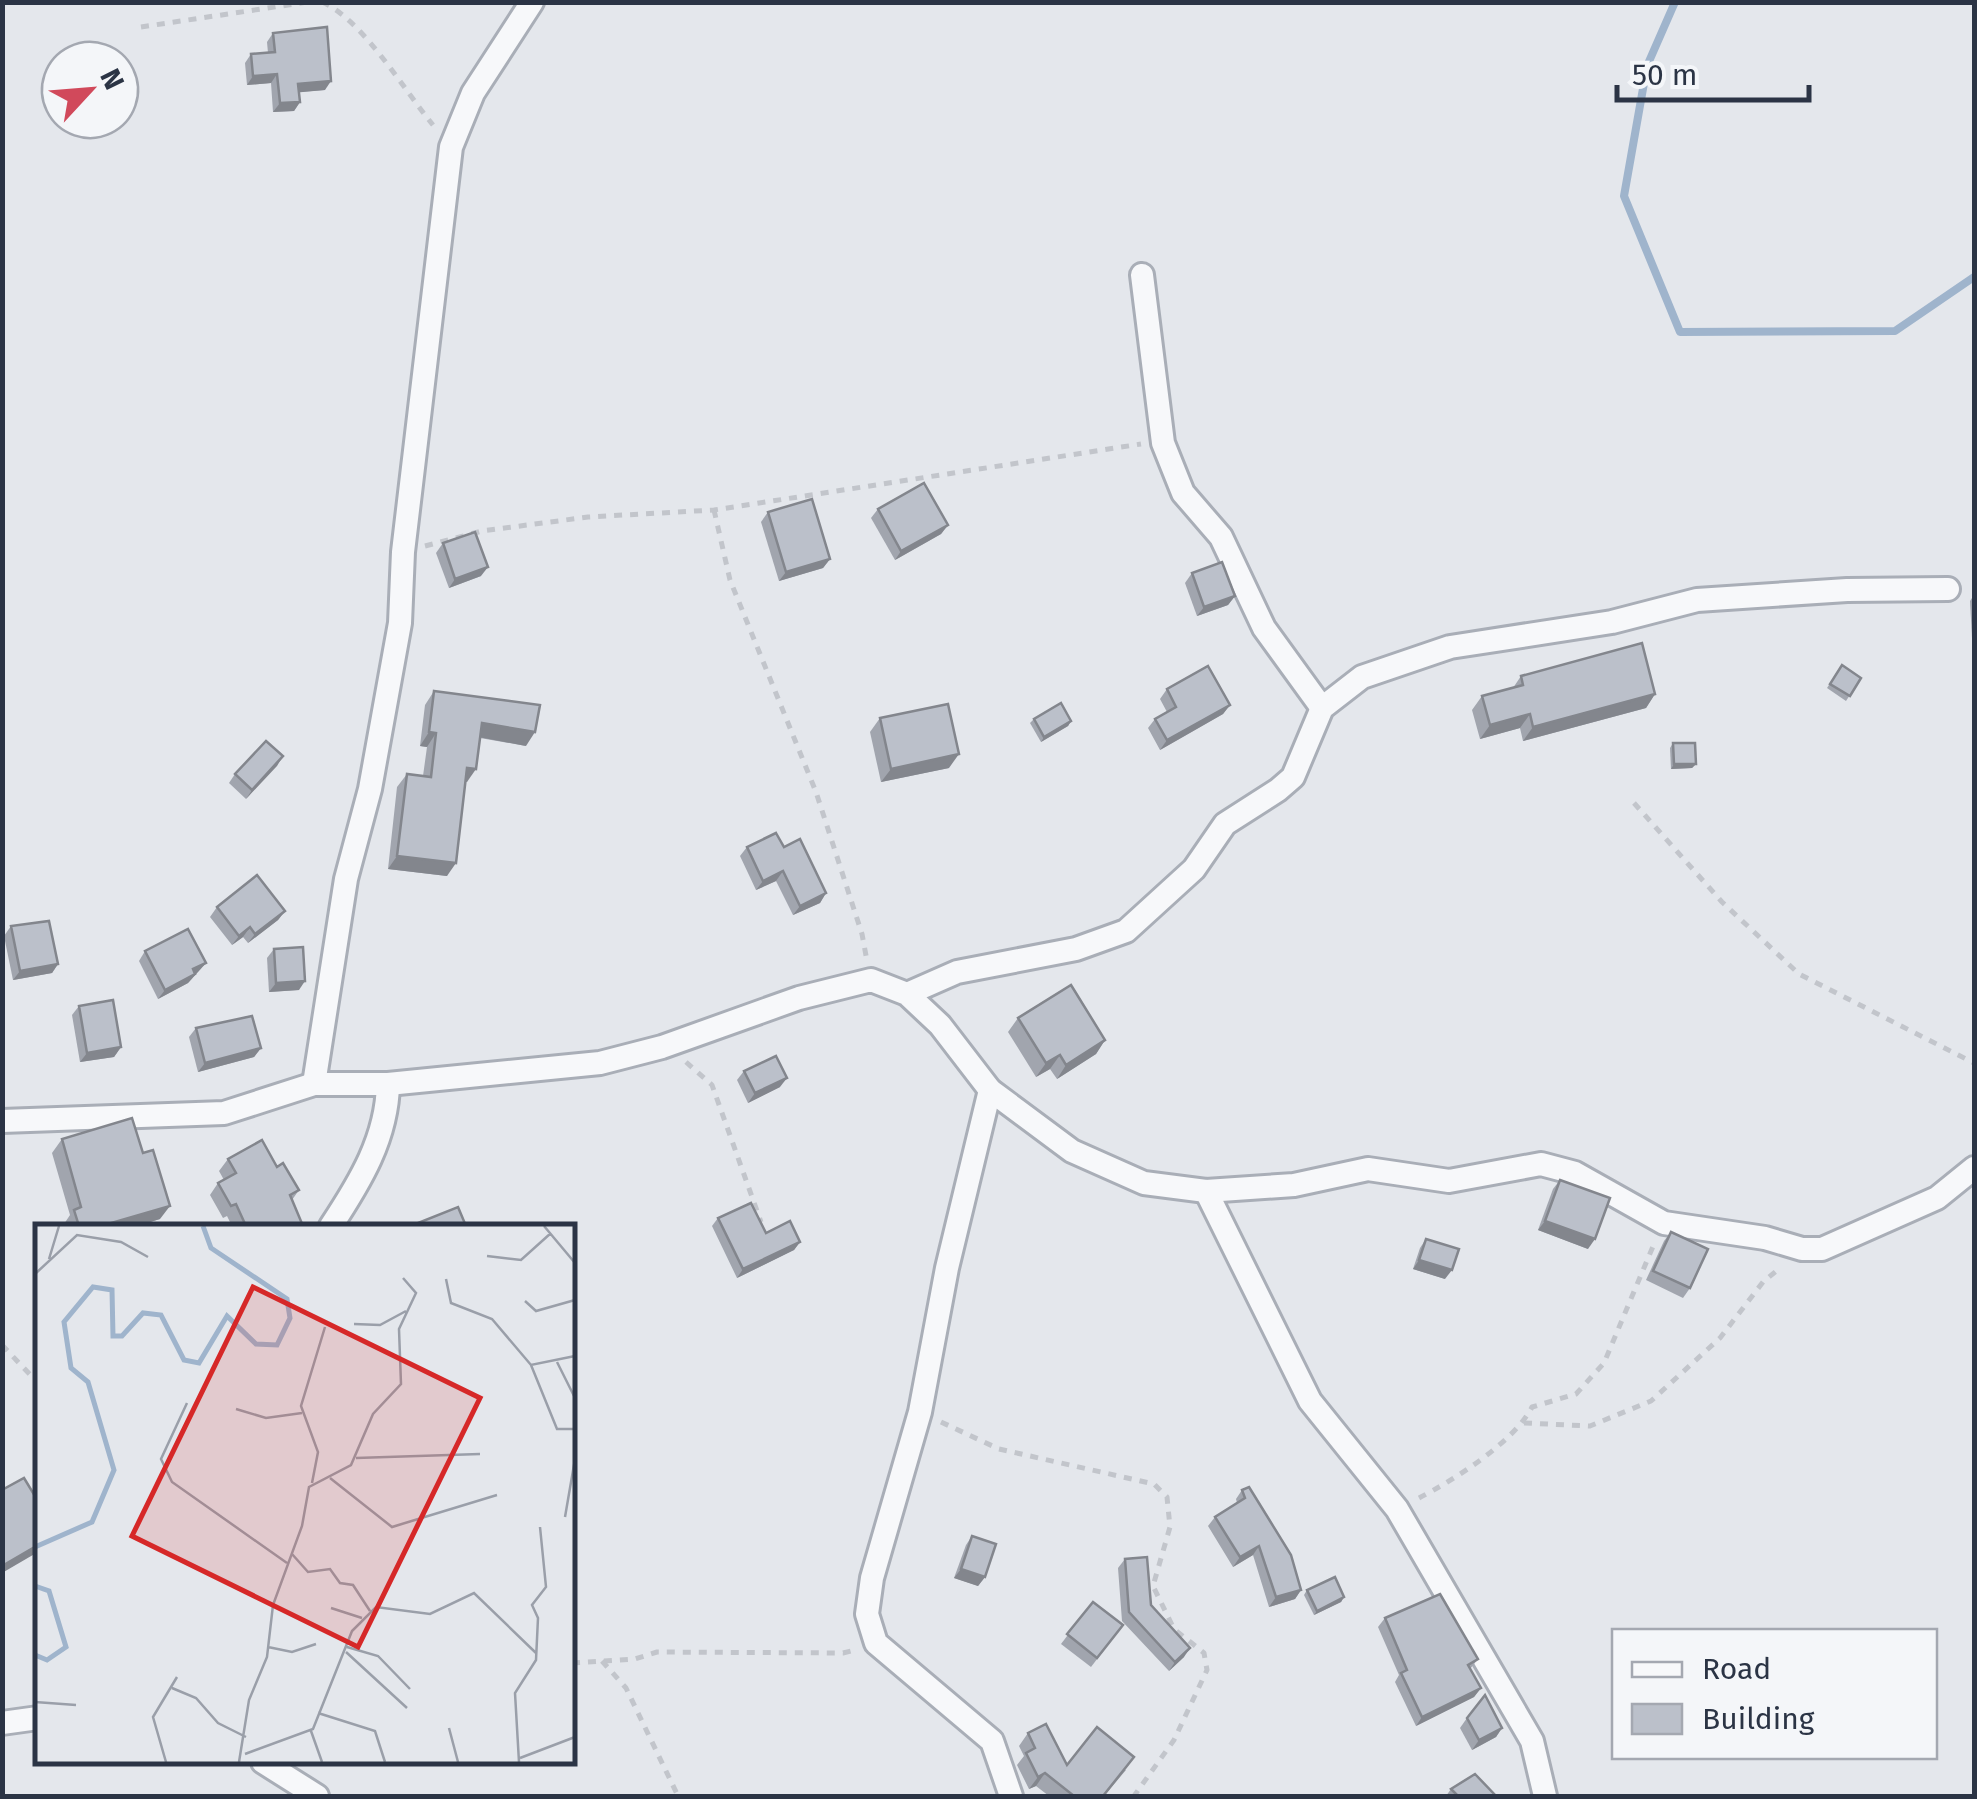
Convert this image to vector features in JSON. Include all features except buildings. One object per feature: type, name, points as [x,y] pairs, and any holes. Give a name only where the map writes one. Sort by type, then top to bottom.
[{"type":"street","points":[[314,1084],[346,879],[370,790],[400,622],[403,552],[451,147],[473,93],[532,2]]},
{"type":"street","points":[[1142,276],[1163,443],[1183,493],[1221,537],[1264,628],[1322,708]]},
{"type":"street","points":[[906,994],[957,972],[1076,949],[1126,931],[1194,870],[1225,824],[1293,776],[1322,708],[1362,677],[1450,647],[1612,622],[1697,600],[1846,590],[1948,589]]},
{"type":"street","points":[[2,1120],[224,1112],[314,1084],[388,1084],[600,1063],[662,1047],[799,998],[870,980],[906,994],[940,1025],[990,1090],[1072,1151],[1144,1183],[1206,1192],[1294,1184],[1368,1169],[1449,1182],[1541,1164],[1576,1173],[1664,1224],[1765,1238],[1802,1249],[1822,1248],[1937,1198],[1974,1168]]},
{"type":"street","points":[[332,1224],[366,1174],[388,1109],[388,1084]]},
{"type":"street","points":[[990,1090],[947,1268],[920,1412],[872,1578],[867,1614],[876,1643],[992,1741],[1011,1796]]},
{"type":"street","points":[[1206,1192],[1310,1402],[1397,1509],[1532,1741],[1544,1796]]},
{"type":"street","points":[[2,1723],[35,1718]]},
{"type":"street","points":[[271,1764],[317,1796]]},
{"type":"path","points":[[141,27],[308,2]]},
{"type":"path","points":[[322,2],[338,9],[358,29],[451,147]]},
{"type":"path","points":[[403,552],[482,531],[570,519],[714,510],[1128,445],[1163,443]]},
{"type":"path","points":[[714,510],[730,580],[816,792],[862,934],[870,980]]},
{"type":"path","points":[[1634,802],[1722,902],[1799,974],[1974,1063]]},
{"type":"path","points":[[662,1047],[712,1085],[761,1222]]},
{"type":"path","points":[[1397,1509],[1445,1485],[1524,1423],[1532,1407],[1576,1394],[1604,1363],[1664,1224]]},
{"type":"path","points":[[1524,1423],[1590,1426],[1651,1401],[1720,1338],[1763,1282],[1802,1249]]},
{"type":"path","points":[[2,1345],[35,1380]]},
{"type":"path","points":[[920,1412],[999,1448],[1154,1484],[1167,1497],[1170,1526],[1153,1586],[1174,1629],[1204,1653],[1207,1670],[1174,1740],[1134,1796]]},
{"type":"path","points":[[575,1663],[657,1652],[843,1653],[876,1643]]},
{"type":"path","points":[[600,1659],[626,1688],[678,1796]]},
{"type":"waterway","points":[[1675,2],[1647,66],[1624,196],[1680,332],[1895,331],[1974,277]]}]
